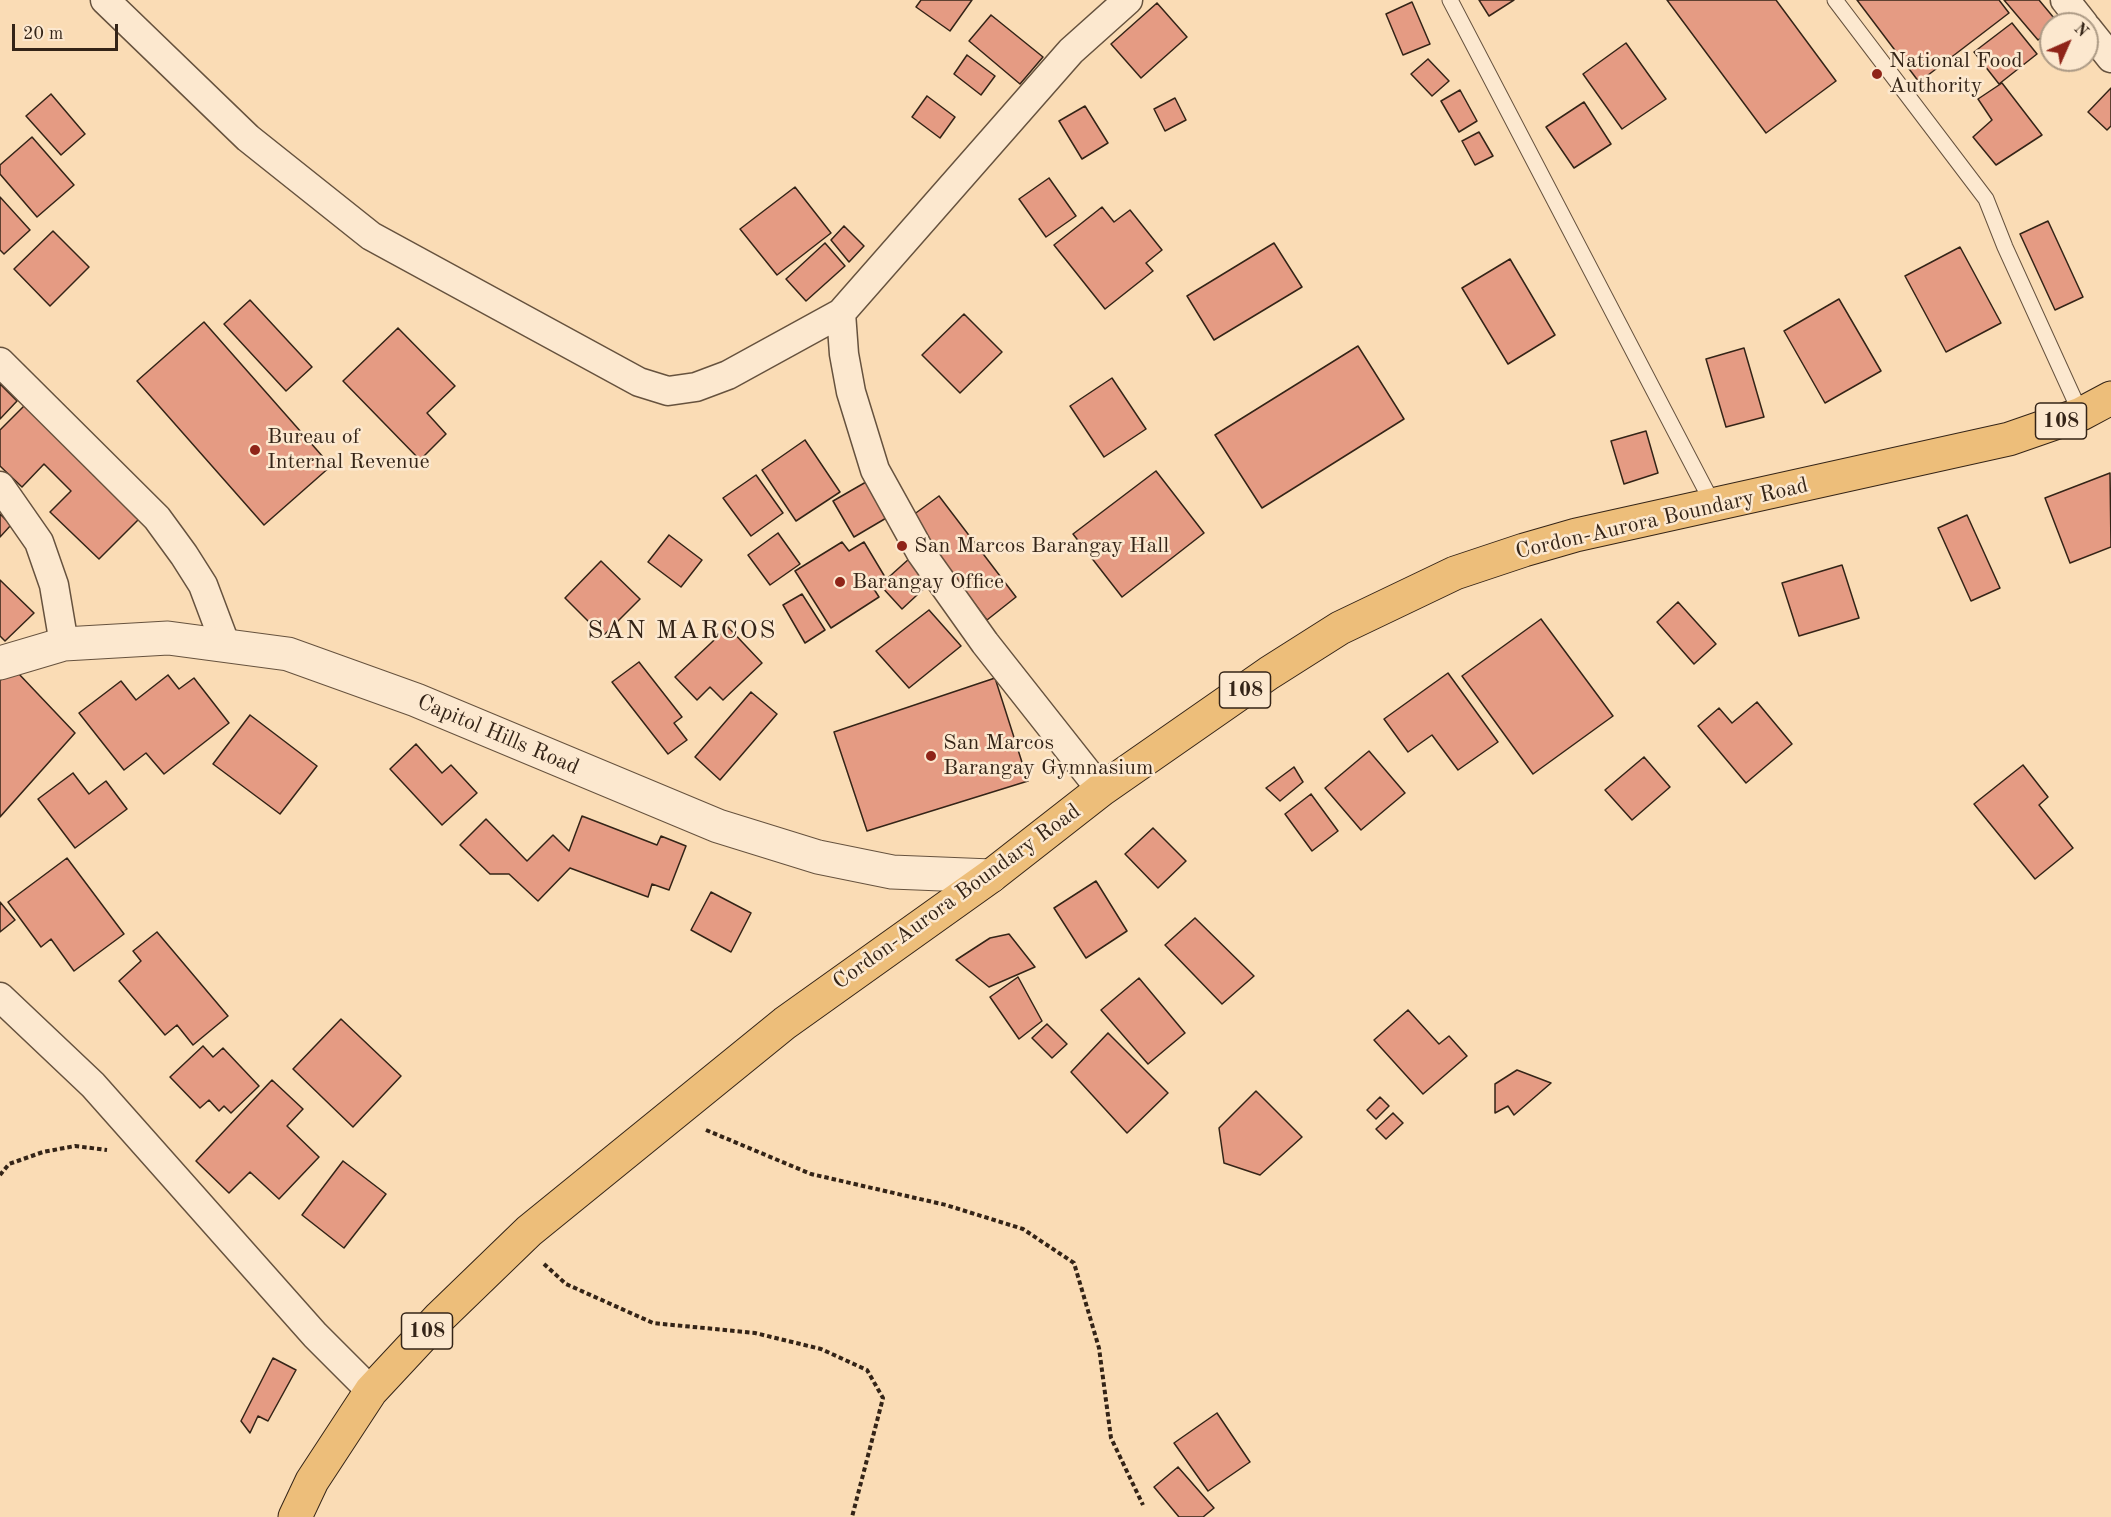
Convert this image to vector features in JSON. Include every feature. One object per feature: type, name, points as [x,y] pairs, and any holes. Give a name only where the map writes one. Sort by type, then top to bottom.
[{"type":"main road","name":"Cordon-Aurora Boundary Road","points":[[295,1517],[312,1481],[371,1391],[440,1317],[518,1241],[785,1023],[990,876],[1101,790],[1269,673],[1340,628],[1455,573],[1524,550],[1576,535],[2009,439],[2081,414],[2111,398]]},
{"type":"street","points":[[105,0],[248,138],[370,236],[639,382],[668,391],[696,387],[728,375],[841,313],[1071,51],[1128,0]]},
{"type":"street","points":[[2065,0],[2074,12]]},
{"type":"street","points":[[2099,43],[2111,58]]},
{"type":"street","points":[[841,313],[844,354],[851,392],[875,470],[921,553],[985,643],[1101,790]]},
{"type":"street","points":[[0,362],[157,518],[203,585],[226,646]]},
{"type":"street","points":[[0,486],[39,542],[54,585],[64,645]]},
{"type":"street","name":"Capitol Hills Road","points":[[0,663],[64,645],[168,638],[288,654],[416,700],[718,826],[807,854],[891,872],[990,876]]},
{"type":"street","points":[[0,997],[93,1086],[315,1335],[371,1391]]},
{"type":"lane","points":[[1450,0],[1713,504]]},
{"type":"lane","points":[[1835,0],[1986,199],[2005,247],[2081,414]]},
{"type":"path","points":[[674,1113],[711,1133],[811,1174],[946,1205],[1023,1228],[1074,1263],[1099,1348],[1111,1438],[1143,1505]]},
{"type":"path","points":[[0,1174],[9,1164],[43,1152],[75,1146],[109,1151]]},
{"type":"path","points":[[518,1241],[566,1284],[653,1323],[755,1333],[821,1349],[867,1370],[883,1398],[852,1517]]},
{"type":"building","points":[[921,0],[972,0],[950,31],[916,7]]},
{"type":"building","points":[[1479,0],[1514,0],[1489,16]]},
{"type":"building","points":[[1667,0],[1776,0],[1836,81],[1766,133]]},
{"type":"building","points":[[1857,0],[1999,0],[2009,13],[1919,82]]},
{"type":"building","points":[[2004,0],[2039,0],[2049,12],[2039,12],[2038,40]]},
{"type":"building","points":[[1412,2],[1430,44],[1403,55],[1386,14]]},
{"type":"building","points":[[1157,3],[1187,37],[1141,78],[1111,44]]},
{"type":"building","points":[[991,15],[1043,57],[1020,84],[969,41]]},
{"type":"building","points":[[2012,23],[2037,54],[1999,84],[1974,52]]},
{"type":"building","points":[[1626,43],[1666,99],[1622,129],[1583,74]]},
{"type":"building","points":[[967,55],[995,76],[981,95],[954,74]]},
{"type":"building","points":[[1428,59],[1449,81],[1432,96],[1411,74]]},
{"type":"building","points":[[2002,83],[2042,135],[1996,165],[1973,137],[1992,120],[1978,99]]},
{"type":"building","points":[[2111,88],[2111,126],[2107,130],[2088,112]]},
{"type":"building","points":[[1460,90],[1477,121],[1459,132],[1441,101]]},
{"type":"building","points":[[51,94],[85,134],[61,155],[26,116]]},
{"type":"building","points":[[927,96],[955,117],[940,138],[912,117]]},
{"type":"building","points":[[1175,98],[1186,120],[1165,131],[1154,109]]},
{"type":"building","points":[[1584,102],[1611,144],[1574,168],[1546,127]]},
{"type":"building","points":[[1085,106],[1108,143],[1082,159],[1059,121]]},
{"type":"building","points":[[1479,132],[1493,156],[1475,165],[1462,141]]},
{"type":"building","points":[[32,137],[74,185],[37,217],[0,174],[0,165]]},
{"type":"building","points":[[1049,178],[1076,216],[1046,237],[1019,199]]},
{"type":"building","points":[[795,187],[831,233],[777,275],[740,229]]},
{"type":"building","points":[[0,197],[30,230],[4,254],[0,250]]},
{"type":"building","points":[[1102,207],[1114,222],[1130,210],[1162,250],[1146,263],[1153,271],[1105,309],[1054,245]]},
{"type":"building","points":[[2048,221],[2083,297],[2055,310],[2020,234]]},
{"type":"building","points":[[844,226],[864,246],[849,262],[831,240]]},
{"type":"building","points":[[53,231],[89,267],[50,306],[14,269]]},
{"type":"building","points":[[825,243],[845,266],[806,301],[786,279]]},
{"type":"building","points":[[1274,243],[1302,287],[1214,340],[1187,296]]},
{"type":"building","points":[[1960,247],[2001,323],[1946,352],[1905,276]]},
{"type":"building","points":[[1510,259],[1555,335],[1508,364],[1462,288]]},
{"type":"building","points":[[1839,299],[1881,371],[1825,403],[1784,331]]},
{"type":"building","points":[[250,300],[312,367],[286,391],[224,324]]},
{"type":"building","points":[[964,314],[1002,352],[960,393],[922,355]]},
{"type":"building","points":[[204,322],[331,466],[264,525],[137,381]]},
{"type":"building","points":[[398,328],[455,386],[427,413],[446,434],[420,460],[343,381]]},
{"type":"building","points":[[1358,346],[1404,419],[1262,508],[1215,435]]},
{"type":"building","points":[[1744,348],[1764,417],[1726,427],[1706,359]]},
{"type":"building","points":[[1112,378],[1146,429],[1104,457],[1070,406]]},
{"type":"building","points":[[0,384],[17,401],[0,419]]},
{"type":"building","points":[[25,405],[140,518],[99,559],[50,512],[71,491],[44,464],[22,487],[0,466],[0,430]]},
{"type":"building","points":[[1646,431],[1658,473],[1624,484],[1611,441]]},
{"type":"building","points":[[805,440],[840,492],[796,521],[762,470]]},
{"type":"building","points":[[1156,471],[1204,533],[1122,597],[1073,534]]},
{"type":"building","points":[[2110,473],[2111,547],[2070,563],[2045,498]]},
{"type":"building","points":[[756,475],[783,513],[751,536],[723,498]]},
{"type":"building","points":[[866,482],[888,517],[854,537],[833,501]]},
{"type":"building","points":[[939,496],[1016,597],[987,620],[909,518]]},
{"type":"building","points":[[0,514],[11,525],[0,537]]},
{"type":"building","points":[[1967,515],[2000,588],[1971,601],[1938,528]]},
{"type":"building","points":[[778,533],[800,564],[770,585],[748,555]]},
{"type":"building","points":[[669,535],[702,560],[681,587],[648,562]]},
{"type":"building","name":"Barangay Office","points":[[842,542],[849,551],[864,542],[885,577],[872,586],[879,597],[831,628],[795,571]]},
{"type":"building","points":[[910,558],[931,582],[902,609],[880,585]]},
{"type":"building","points":[[601,561],[640,599],[603,636],[565,598]]},
{"type":"building","points":[[1842,565],[1859,618],[1799,636],[1782,583]]},
{"type":"building","points":[[0,580],[34,613],[5,641],[0,636]]},
{"type":"building","points":[[802,594],[825,630],[805,643],[783,605]]},
{"type":"building","points":[[1678,602],[1716,644],[1694,664],[1657,622]]},
{"type":"building","points":[[929,610],[961,646],[909,688],[876,651]]},
{"type":"building","points":[[1541,619],[1613,716],[1533,774],[1462,676]]},
{"type":"building","points":[[728,627],[762,663],[723,700],[710,687],[697,700],[675,677]]},
{"type":"building","points":[[639,662],[682,717],[674,723],[687,740],[668,754],[612,682]]},
{"type":"building","points":[[18,673],[75,733],[0,817],[0,680]]},
{"type":"building","points":[[1448,673],[1498,742],[1458,770],[1432,735],[1408,752],[1384,719]]},
{"type":"building","points":[[168,675],[179,689],[194,678],[229,723],[164,774],[146,753],[124,770],[79,713],[121,681],[136,700]]},
{"type":"building","name":"San Marcos Barangay Gymnasium","points":[[995,678],[1028,781],[867,831],[834,732]]},
{"type":"building","points":[[751,692],[777,714],[720,780],[695,757]]},
{"type":"building","points":[[1757,702],[1792,744],[1746,783],[1698,726],[1719,708],[1732,723]]},
{"type":"building","points":[[250,715],[317,766],[280,814],[213,764]]},
{"type":"building","points":[[416,744],[442,773],[451,765],[477,793],[442,825],[390,769]]},
{"type":"building","points":[[1369,751],[1405,793],[1361,830],[1325,788]]},
{"type":"building","points":[[1644,757],[1670,787],[1632,820],[1605,790]]},
{"type":"building","points":[[2023,765],[2048,797],[2039,805],[2073,848],[2035,879],[1974,804]]},
{"type":"building","points":[[1294,767],[1303,782],[1280,801],[1266,788]]},
{"type":"building","points":[[73,773],[89,794],[106,781],[127,809],[75,848],[38,799]]},
{"type":"building","points":[[1311,794],[1338,831],[1312,851],[1285,814]]},
{"type":"building","points":[[582,816],[657,845],[661,836],[686,846],[669,890],[652,884],[648,897],[570,868],[538,901],[509,874],[490,874],[460,845],[486,819],[527,861],[553,835],[569,851]]},
{"type":"building","points":[[1153,828],[1186,861],[1158,888],[1125,854]]},
{"type":"building","points":[[67,858],[124,934],[74,971],[51,939],[41,947],[8,902]]},
{"type":"building","points":[[1096,881],[1127,931],[1086,958],[1054,908]]},
{"type":"building","points":[[711,892],[751,913],[731,952],[691,930]]},
{"type":"building","points":[[0,902],[15,920],[0,932]]},
{"type":"building","points":[[1195,918],[1254,976],[1222,1004],[1165,945]]},
{"type":"building","points":[[157,932],[228,1016],[193,1045],[177,1025],[165,1035],[119,981],[141,961],[133,951]]},
{"type":"building","points":[[1009,934],[1035,967],[989,987],[956,960],[990,938]]},
{"type":"building","points":[[1018,977],[1042,1021],[1019,1039],[990,997]]},
{"type":"building","points":[[1139,978],[1185,1033],[1148,1064],[1101,1010]]},
{"type":"building","points":[[1408,1010],[1439,1044],[1449,1036],[1467,1056],[1423,1094],[1374,1040]]},
{"type":"building","points":[[341,1019],[401,1076],[353,1127],[293,1069]]},
{"type":"building","points":[[1047,1024],[1067,1044],[1052,1058],[1032,1038]]},
{"type":"building","points":[[1108,1033],[1168,1093],[1127,1133],[1071,1072]]},
{"type":"building","points":[[203,1046],[213,1057],[223,1048],[259,1086],[231,1113],[224,1106],[219,1111],[209,1100],[200,1108],[170,1077]]},
{"type":"building","points":[[1517,1070],[1551,1083],[1514,1115],[1508,1106],[1495,1113],[1495,1084]]},
{"type":"building","points":[[272,1080],[303,1109],[287,1126],[319,1157],[279,1199],[250,1172],[229,1193],[196,1161]]},
{"type":"building","points":[[1256,1091],[1302,1137],[1260,1175],[1224,1163],[1219,1128]]},
{"type":"building","points":[[1380,1097],[1389,1106],[1376,1119],[1367,1110]]},
{"type":"building","points":[[1393,1113],[1403,1123],[1386,1139],[1376,1129]]},
{"type":"building","points":[[343,1161],[386,1194],[344,1248],[302,1215]]},
{"type":"building","points":[[273,1358],[296,1370],[268,1421],[258,1416],[250,1433],[241,1421]]},
{"type":"building","points":[[1217,1413],[1250,1462],[1208,1491],[1174,1443]]},
{"type":"building","points":[[1178,1467],[1214,1508],[1203,1517],[1179,1517],[1154,1487]]},
{"type":"place","name":"National Food Authority","points":[[1877,74]]},
{"type":"place","name":"Bureau of Internal Revenue","points":[[255,450]]},
{"type":"place","name":"San Marcos Barangay Hall","points":[[902,546]]},
{"type":"place","name":"Barangay Office","points":[[840,582]]},
{"type":"place","name":"San Marcos Barangay Gymnasium","points":[[931,756]]},
{"type":"district","name":"SAN MARCOS","points":[[682,631]]}]
